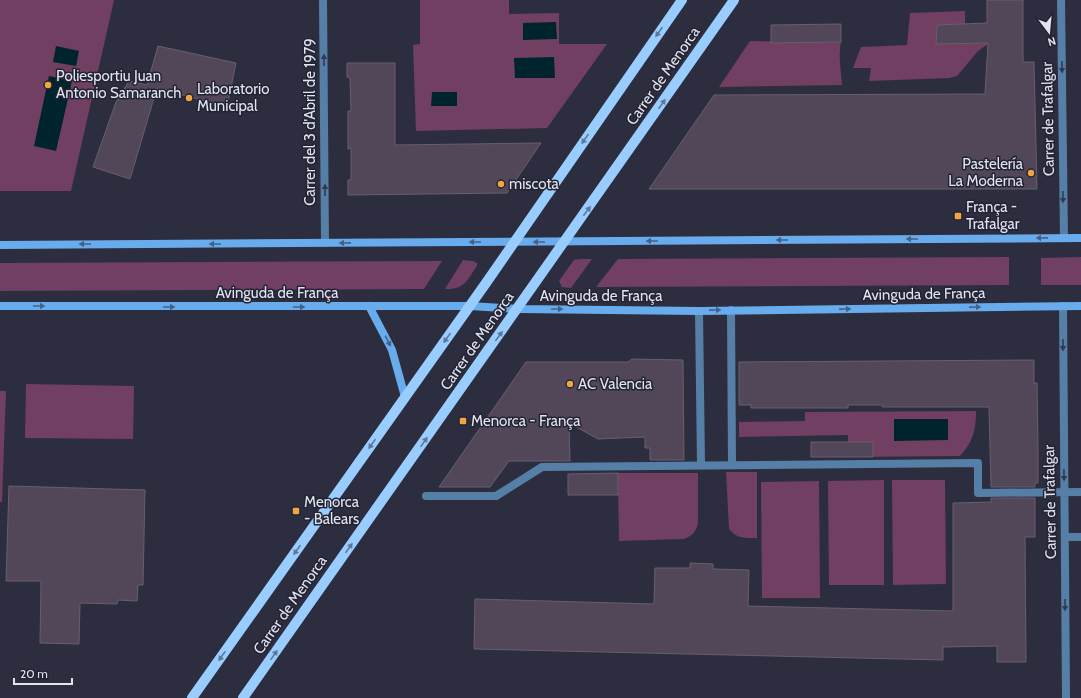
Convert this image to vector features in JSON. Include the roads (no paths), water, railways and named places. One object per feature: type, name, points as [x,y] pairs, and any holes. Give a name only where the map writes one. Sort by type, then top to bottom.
[{"type":"main road","name":"Carrer de Menorca","points":[[192,698],[470,306],[682,0]]},
{"type":"main road","name":"Carrer de Menorca","points":[[243,698],[593,203],[734,0]]},
{"type":"street","name":"Carrer del 3 d'Abril de 1979","points":[[323,0],[325,244]]},
{"type":"street","name":"Carrer de Trafalgar","points":[[1061,0],[1064,238]]},
{"type":"street","points":[[0,245],[1081,238]]},
{"type":"street","name":"Avinguda de França","points":[[0,306],[470,306],[518,309],[731,310],[1081,306]]},
{"type":"street","points":[[369,306],[392,350],[405,397]]},
{"type":"street","name":"Carrer de Trafalgar","points":[[1063,306],[1066,698]]},
{"type":"street","points":[[699,310],[701,465]]},
{"type":"street","points":[[731,310],[732,464]]},
{"type":"street","points":[[426,496],[496,496],[542,467],[732,464],[978,463],[978,493],[1081,492]]},
{"type":"street","points":[[1065,538],[1081,538]]},
{"type":"water","points":[[556,22],[557,39],[523,40],[523,23]]},
{"type":"water","points":[[56,46],[79,51],[76,66],[53,62]]},
{"type":"water","points":[[554,57],[555,78],[515,78],[514,58]]},
{"type":"water","points":[[49,76],[72,81],[56,151],[34,146]]},
{"type":"water","points":[[432,92],[457,92],[457,106],[431,106]]},
{"type":"water","points":[[894,419],[948,419],[948,440],[894,441]]},
{"type":"place","name":"Poliesportiu Juan Antonio Samaranch","points":[[48,85]]},
{"type":"place","name":"Laboratorio Municipal","points":[[189,98]]},
{"type":"place","name":"Pastelería La Moderna","points":[[1031,173]]},
{"type":"place","name":"miscota","points":[[501,184]]},
{"type":"place","name":"França - Trafalgar","points":[[958,216]]},
{"type":"place","name":"AC Valencia","points":[[570,384]]},
{"type":"place","name":"Menorca - França","points":[[463,421]]},
{"type":"place","name":"Menorca - Balears","points":[[296,511]]}]
